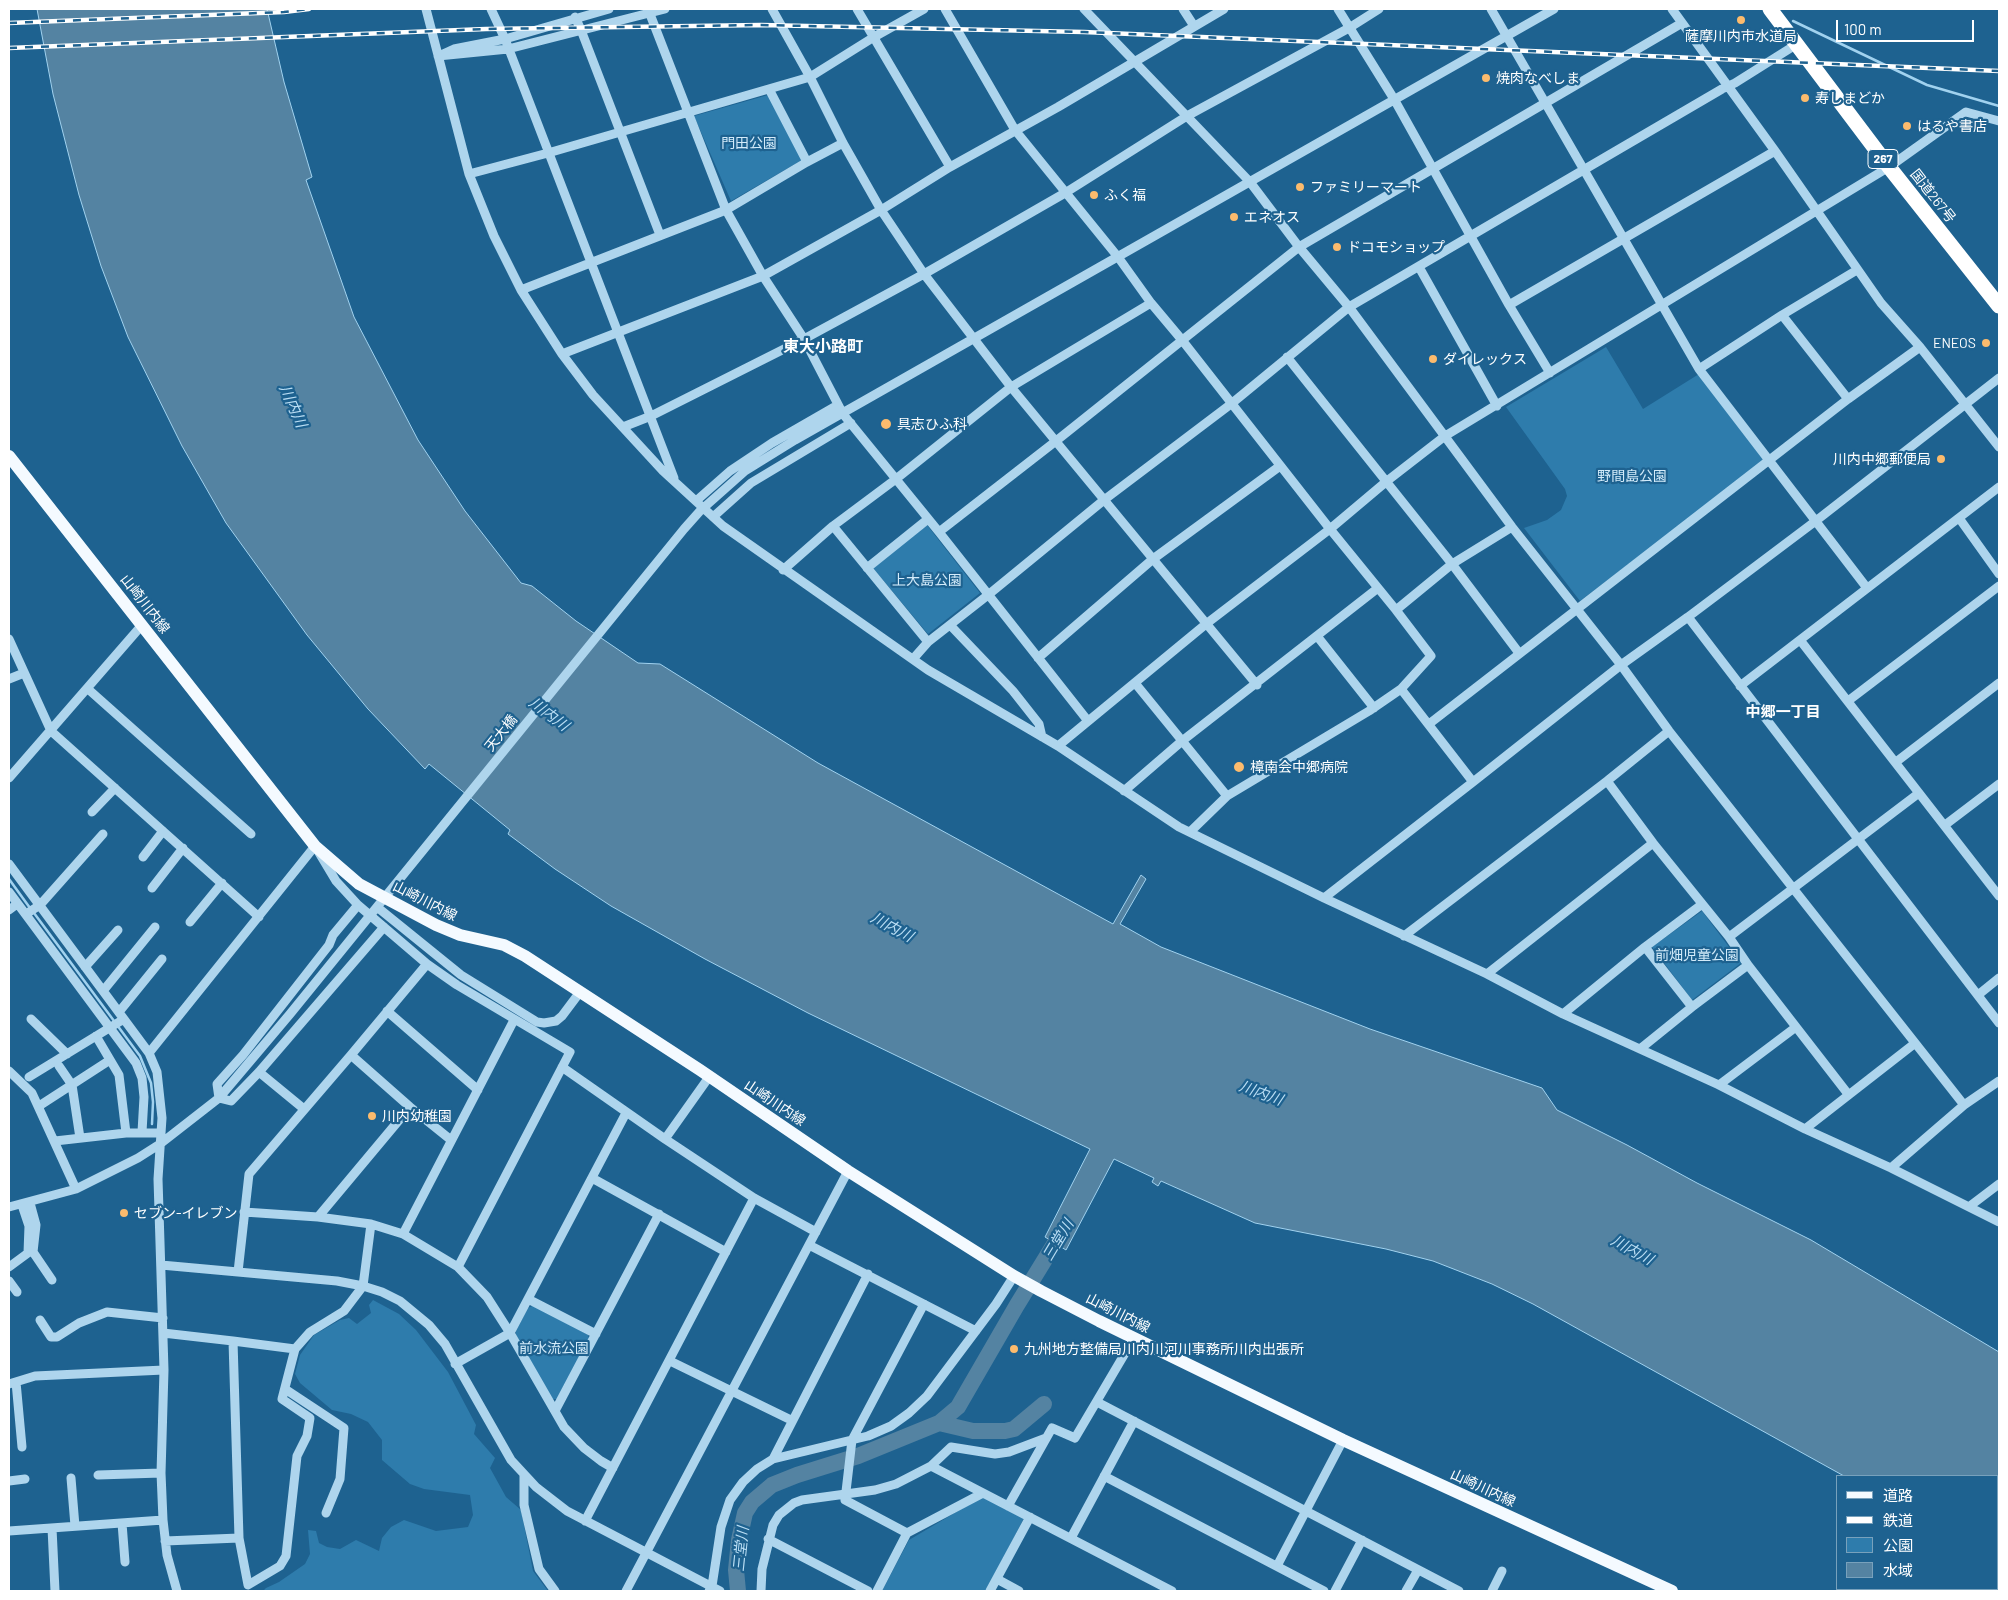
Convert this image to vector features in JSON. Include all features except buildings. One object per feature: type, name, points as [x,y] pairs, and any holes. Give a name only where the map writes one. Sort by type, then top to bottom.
[{"type":"highway","name":"国道267号","points":[[1770,9],[1999,306]]},
{"type":"main road","name":"山崎川内線","points":[[9,456],[315,846],[359,884],[436,925],[460,935],[496,943],[514,950],[709,1076],[848,1170],[1014,1276],[1041,1291],[1343,1440],[1672,1591]]},
{"type":"street","points":[[426,9],[469,174],[494,236],[521,290],[562,354],[593,395],[675,481],[723,526],[783,570],[913,659],[1058,746],[1179,827],[1324,898],[1487,974],[1563,1014],[1720,1086],[1805,1129],[1970,1206],[1999,1222]]},
{"type":"street","points":[[490,9],[505,39],[675,481]]},
{"type":"street","points":[[438,56],[454,49],[505,39],[609,9]]},
{"type":"street","points":[[438,56],[508,49],[649,11],[665,9]]},
{"type":"street","points":[[772,9],[881,210],[924,274],[1011,388],[1257,685]]},
{"type":"street","points":[[857,9],[950,168]]},
{"type":"street","points":[[469,174],[810,77],[874,37],[924,9]]},
{"type":"street","points":[[945,9],[1015,130],[1118,257],[1151,303],[1431,656],[1401,689],[1374,708],[1227,796],[1191,832]]},
{"type":"street","points":[[1084,9],[1250,182],[1299,247],[1349,307],[1512,527],[1621,664],[1668,731],[1964,1105]]},
{"type":"street","points":[[1184,9],[1194,26]]},
{"type":"street","points":[[562,354],[617,331],[763,276],[881,210],[1224,9]]},
{"type":"street","points":[[1338,9],[1394,99],[1509,305],[1550,373]]},
{"type":"street","points":[[623,427],[650,416],[804,339],[924,274],[1065,193],[1187,116],[1349,28],[1379,9]]},
{"type":"street","points":[[1491,9],[1699,369],[1817,520],[1867,588]]},
{"type":"street","name":"天大橋","points":[[219,1098],[290,1014],[684,529],[700,511],[745,471],[795,440],[1554,9]]},
{"type":"street","points":[[1672,9],[1775,151],[1881,303],[1920,346],[1999,447]]},
{"type":"street","points":[[649,11],[726,210],[763,276],[804,339],[843,414],[1088,721]]},
{"type":"street","points":[[575,18],[660,235]]},
{"type":"street","points":[[939,532],[1299,247],[1682,24]]},
{"type":"street","points":[[913,659],[928,642],[1104,500],[1231,404],[1349,307],[1727,87],[1797,44]]},
{"type":"street","points":[[769,89],[807,162]]},
{"type":"street","points":[[1058,746],[1206,624],[1330,529],[1445,436],[1890,167],[1966,112],[1999,121]]},
{"type":"street","points":[[521,290],[726,210],[843,143]]},
{"type":"street","points":[[1509,305],[1775,151]]},
{"type":"street","points":[[1419,267],[1497,406]]},
{"type":"street","points":[[1699,369],[1782,314],[1857,270]]},
{"type":"street","points":[[783,570],[833,526],[1011,388],[1151,303]]},
{"type":"street","points":[[1782,314],[1848,399]]},
{"type":"street","points":[[1429,724],[1848,399],[1920,346]]},
{"type":"street","points":[[1287,357],[1387,481],[1519,653]]},
{"type":"street","points":[[1324,898],[1621,664],[1688,617],[1817,520],[1999,378]]},
{"type":"street","points":[[696,501],[730,471],[772,443],[838,405]]},
{"type":"street","points":[[713,517],[752,484],[851,423]]},
{"type":"street","points":[[1038,658],[1153,559],[1280,466]]},
{"type":"street","points":[[1740,686],[1999,487]]},
{"type":"street","points":[[1959,518],[1999,574]]},
{"type":"street","points":[[867,568],[928,519]]},
{"type":"street","points":[[833,526],[928,642]]},
{"type":"street","points":[[1396,610],[1452,564],[1512,527]]},
{"type":"street","points":[[1848,701],[1999,586]]},
{"type":"street","points":[[1124,791],[1182,741],[1257,685],[1378,588]]},
{"type":"street","points":[[1688,617],[1999,1024]]},
{"type":"street","points":[[9,778],[142,625]]},
{"type":"street","points":[[950,625],[1013,691],[1039,724],[1042,737]]},
{"type":"street","points":[[1317,636],[1374,708]]},
{"type":"street","points":[[9,639],[51,731],[259,917]]},
{"type":"street","points":[[1800,640],[1896,762],[1918,793],[1996,884],[1999,896]]},
{"type":"street","points":[[9,680],[24,673]]},
{"type":"street","points":[[1896,762],[1999,682]]},
{"type":"street","points":[[1135,683],[1227,796]]},
{"type":"street","points":[[88,688],[251,834]]},
{"type":"street","points":[[1401,689],[1473,782]]},
{"type":"street","points":[[1404,936],[1607,781],[1668,731]]},
{"type":"street","points":[[1607,781],[1848,1094]]},
{"type":"street","points":[[1945,825],[1999,784]]},
{"type":"street","points":[[92,812],[115,788]]},
{"type":"street","points":[[1729,937],[1918,793]]},
{"type":"street","points":[[143,857],[163,831]]},
{"type":"street","points":[[26,914],[40,905],[103,834]]},
{"type":"street","points":[[1487,974],[1653,843]]},
{"type":"street","points":[[149,1053],[315,846],[336,881],[358,905],[427,964],[457,985],[570,1052],[458,1267]]},
{"type":"street","points":[[152,888],[183,848]]},
{"type":"street","points":[[9,864],[149,1053],[157,1072],[162,1118],[158,1179],[164,1370],[161,1473],[165,1541],[177,1591]]},
{"type":"street","points":[[190,922],[222,883]]},
{"type":"street","points":[[9,892],[136,1063],[142,1078],[144,1097],[142,1132]]},
{"type":"street","points":[[9,910],[17,904]]},
{"type":"street","points":[[219,1098],[217,1084],[292,992],[329,945],[333,935],[358,905]]},
{"type":"street","points":[[1563,1014],[1645,947],[1701,905]]},
{"type":"street","points":[[377,907],[461,975],[531,1018],[544,1023],[556,1021],[580,992]]},
{"type":"street","points":[[103,991],[155,927]]},
{"type":"street","points":[[219,1098],[230,1101],[259,1072],[384,927]]},
{"type":"street","points":[[86,967],[118,930]]},
{"type":"street","points":[[1645,947],[1692,1007]]},
{"type":"street","points":[[29,1077],[111,1027],[121,1016],[162,958]]},
{"type":"street","points":[[238,1272],[249,1174],[427,964]]},
{"type":"street","points":[[1640,1049],[1748,965]]},
{"type":"street","points":[[1978,995],[1999,978]]},
{"type":"street","points":[[387,1011],[478,1090]]},
{"type":"street","points":[[31,1019],[67,1054]]},
{"type":"street","points":[[403,1234],[514,1020]]},
{"type":"street","points":[[1720,1086],[1796,1027]]},
{"type":"street","points":[[96,1036],[119,1075],[126,1133]]},
{"type":"street","points":[[1805,1129],[1914,1044]]},
{"type":"street","points":[[351,1055],[451,1140]]},
{"type":"street","points":[[39,1106],[110,1060]]},
{"type":"street","points":[[59,1066],[72,1085],[80,1138]]},
{"type":"street","points":[[562,1067],[626,1113],[754,1198],[816,1232]]},
{"type":"street","points":[[259,1072],[304,1109]]},
{"type":"street","points":[[11,1076],[32,1093],[76,1189]]},
{"type":"street","points":[[665,1139],[709,1076]]},
{"type":"street","points":[[1891,1168],[1964,1105],[1999,1081]]},
{"type":"street","points":[[10,1210],[76,1189],[138,1158],[160,1144],[219,1098]]},
{"type":"street","points":[[318,1217],[410,1107]]},
{"type":"street","points":[[455,1364],[510,1333],[626,1113]]},
{"type":"street","points":[[55,1141],[126,1133],[161,1133]]},
{"type":"street","points":[[626,1591],[848,1170]]},
{"type":"street","points":[[592,1178],[726,1252]]},
{"type":"street","points":[[1970,1206],[1999,1184]]},
{"type":"street","points":[[585,1521],[754,1198]]},
{"type":"street","points":[[9,1267],[28,1252],[29,1226],[26,1204]]},
{"type":"street","points":[[26,1204],[36,1224],[33,1252],[52,1280]]},
{"type":"street","points":[[244,1212],[318,1217],[371,1224],[403,1234],[458,1267],[487,1297],[564,1427],[584,1448],[614,1468]]},
{"type":"street","points":[[555,1411],[659,1214]]},
{"type":"street","points":[[233,1341],[239,1538],[244,1572],[249,1588],[280,1566],[286,1556],[297,1456],[307,1436],[310,1418],[282,1399],[295,1349],[310,1332],[344,1311],[363,1286],[371,1224]]},
{"type":"street","points":[[809,1245],[976,1331]]},
{"type":"street","points":[[161,1265],[337,1281],[363,1286],[400,1301],[415,1312],[438,1334],[512,1460],[524,1475],[547,1497],[585,1521],[714,1590],[721,1527],[730,1500],[743,1482],[757,1469],[773,1459],[852,1444],[891,1426],[909,1413],[927,1396],[976,1331],[1014,1276]]},
{"type":"street","points":[[773,1459],[791,1420],[868,1274]]},
{"type":"street","points":[[528,1299],[596,1334]]},
{"type":"street","points":[[908,1533],[845,1500],[852,1444],[924,1304]]},
{"type":"street","points":[[40,1320],[51,1337],[57,1337],[79,1324],[107,1312],[163,1318]]},
{"type":"street","points":[[163,1333],[295,1349]]},
{"type":"street","points":[[1008,1506],[1052,1428],[1075,1438],[1098,1402],[1134,1338]]},
{"type":"street","points":[[670,1361],[732,1393],[791,1420]]},
{"type":"street","points":[[22,1447],[13,1383],[35,1376],[164,1370]]},
{"type":"street","points":[[285,1389],[344,1428],[340,1479],[326,1512]]},
{"type":"street","points":[[1098,1402],[1459,1591]]},
{"type":"street","points":[[1071,1538],[1134,1421]]},
{"type":"street","points":[[761,1591],[762,1569],[768,1539],[779,1515],[794,1503],[847,1491],[875,1490],[896,1484],[931,1466],[952,1447],[995,1454],[1009,1452],[1046,1438]]},
{"type":"street","points":[[1277,1566],[1343,1440]]},
{"type":"street","points":[[931,1466],[1172,1591]]},
{"type":"street","points":[[98,1475],[161,1473]]},
{"type":"street","points":[[524,1475],[524,1506],[539,1569],[555,1591]]},
{"type":"street","points":[[1104,1476],[1324,1591]]},
{"type":"street","points":[[71,1478],[75,1526]]},
{"type":"street","points":[[9,1481],[25,1479]]},
{"type":"street","points":[[877,1591],[908,1533],[982,1493]]},
{"type":"street","points":[[990,1591],[1030,1517]]},
{"type":"street","points":[[9,1531],[163,1520]]},
{"type":"street","points":[[122,1523],[125,1562]]},
{"type":"street","points":[[52,1528],[55,1591]]},
{"type":"street","points":[[165,1541],[239,1538]]},
{"type":"street","points":[[768,1539],[868,1591]]},
{"type":"street","points":[[1335,1591],[1362,1540]]},
{"type":"street","points":[[1406,1591],[1418,1570]]},
{"type":"street","points":[[1492,1591],[1502,1571]]},
{"type":"street","points":[[997,1579],[1019,1591]]},
{"type":"green space","name":"門田公園","points":[[768,95],[802,160],[731,201],[694,116]]},
{"type":"green space","name":"野間島公園","points":[[1606,347],[1643,409],[1699,374],[1763,458],[1763,462],[1580,601],[1524,528],[1547,520],[1561,510],[1567,496],[1565,489],[1506,407]]},
{"type":"green space","name":"上大島公園","points":[[927,525],[980,593],[928,634],[873,568]]},
{"type":"green space","name":"前畑児童公園","points":[[1702,911],[1741,963],[1692,1000],[1652,947]]},
{"type":"green space","points":[[373,1300],[399,1314],[416,1330],[448,1372],[476,1425],[474,1434],[495,1458],[490,1468],[506,1497],[521,1510],[533,1571],[548,1591],[263,1591],[305,1564],[310,1554],[308,1530],[316,1531],[319,1543],[327,1547],[340,1549],[356,1540],[379,1551],[382,1538],[391,1527],[404,1520],[436,1531],[468,1527],[473,1515],[470,1495],[424,1489],[410,1484],[382,1460],[382,1440],[368,1422],[351,1414],[332,1410],[300,1383],[295,1374],[300,1355],[314,1335],[340,1320],[349,1318],[357,1324],[371,1313],[369,1305]]},
{"type":"green space","name":"前水流公園","points":[[534,1305],[588,1335],[589,1339],[558,1399],[552,1399],[516,1336],[516,1331],[528,1308]]},
{"type":"green space","points":[[980,1498],[986,1498],[1024,1518],[986,1591],[882,1591],[909,1540]]},
{"type":"water","name":"川内川","points":[[37,9],[267,9],[284,82],[312,177],[306,180],[354,317],[418,440],[465,511],[521,583],[532,586],[576,621],[638,663],[660,664],[818,763],[1113,924],[1141,875],[1146,879],[1120,924],[1161,947],[1370,1029],[1542,1088],[1557,1110],[1811,1240],[1999,1352],[1999,1562],[1998,1475],[1842,1475],[1533,1304],[1492,1284],[1433,1261],[1386,1249],[1255,1223],[1161,1181],[1158,1186],[1152,1182],[1154,1178],[1114,1159],[1066,1250],[1045,1237],[1090,1149],[808,1013],[705,959],[611,906],[555,869],[508,834],[510,830],[429,764],[425,769],[368,709],[307,635],[226,523],[182,446],[128,337],[101,266],[79,195],[53,94]]},
{"type":"waterway","points":[[1793,21],[1927,85],[1999,106]]},
{"type":"waterway","points":[[9,879],[30,908]]},
{"type":"waterway","points":[[34,913],[140,1056],[151,1083],[153,1102],[152,1124]]},
{"type":"waterway","name":"三堂川","points":[[738,1591],[736,1570],[739,1540],[745,1513],[752,1502],[772,1485],[858,1456],[939,1423],[958,1407],[1066,1225]]},
{"type":"waterway","name":"三堂川","points":[[939,1423],[973,1431],[1005,1431],[1014,1429],[1044,1404]]},
{"type":"railway","points":[[9,23],[284,12],[309,9]]},
{"type":"railway","points":[[9,48],[486,29],[761,25],[1084,32],[1999,71]]},
{"type":"place","name":"薩摩川内市水道局","points":[[1741,20]]},
{"type":"place","name":"焼肉なべしま","points":[[1486,78]]},
{"type":"place","name":"寿しまどか","points":[[1805,98]]},
{"type":"place","name":"はるや書店","points":[[1907,126]]},
{"type":"place","name":"ファミリーマート","points":[[1300,187]]},
{"type":"place","name":"ふく福","points":[[1094,195]]},
{"type":"place","name":"エネオス","points":[[1234,217]]},
{"type":"place","name":"ドコモショップ","points":[[1337,247]]},
{"type":"place","name":"ENEOS","points":[[1986,343]]},
{"type":"place","name":"ダイレックス","points":[[1433,359]]},
{"type":"place","name":"具志ひふ科","points":[[886,424]]},
{"type":"place","name":"川内中郷郵便局","points":[[1941,459]]},
{"type":"place","name":"樟南会中郷病院","points":[[1239,767]]},
{"type":"place","name":"川内幼稚園","points":[[372,1116]]},
{"type":"place","name":"セブン-イレブン","points":[[124,1213]]},
{"type":"place","name":"九州地方整備局川内川河川事務所川内出張所","points":[[1014,1349]]},
{"type":"district","name":"東大小路町","points":[[823,347]]},
{"type":"district","name":"中郷一丁目","points":[[1783,712]]}]
